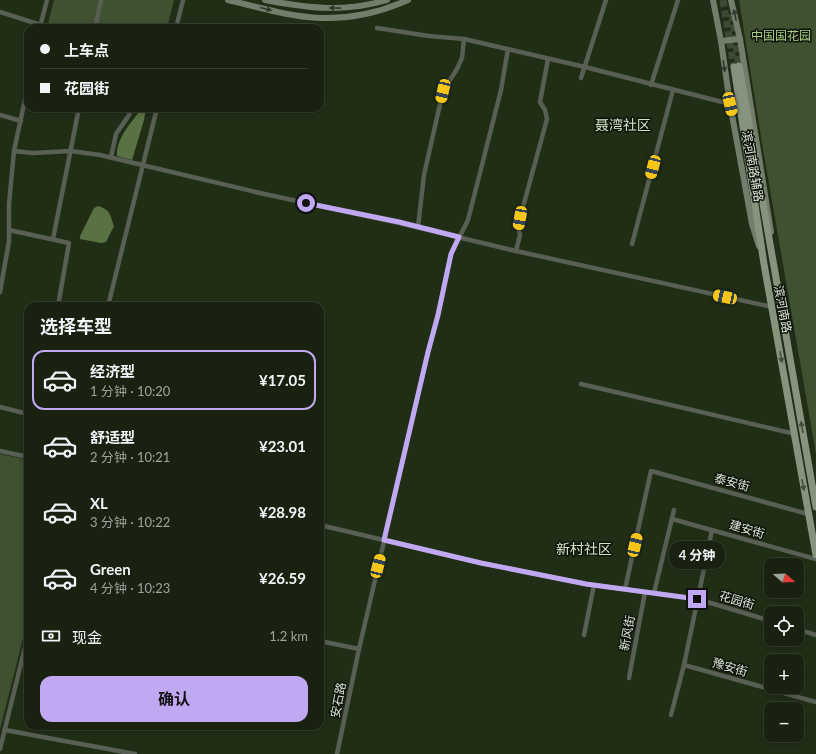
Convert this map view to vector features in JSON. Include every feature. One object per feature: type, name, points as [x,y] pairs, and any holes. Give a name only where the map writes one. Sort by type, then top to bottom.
[{"type":"main road","points":[[228,0],[274,11],[320,18],[343,17],[375,12],[408,0]]},
{"type":"main road","points":[[265,0],[306,7],[348,8],[371,5],[388,0]]},
{"type":"main road","name":"滨河南路辅路","points":[[713,0],[752,224],[764,264]]},
{"type":"main road","name":"滨河南路辅路","points":[[731,0],[740,38],[751,115],[770,221],[773,261]]},
{"type":"main road","points":[[721,41],[740,38]]},
{"type":"main road","name":"滨河南路","points":[[816,507],[773,261],[736,66],[764,264],[816,555]]},
{"type":"main road","points":[[800,466],[808,464]]},
{"type":"street","points":[[41,24],[47,0]]},
{"type":"street","points":[[96,24],[101,0]]},
{"type":"street","points":[[177,24],[183,0]]},
{"type":"street","points":[[581,78],[606,0]]},
{"type":"street","points":[[651,85],[678,0]]},
{"type":"street","points":[[0,12],[32,24]]},
{"type":"street","points":[[377,28],[429,36],[464,39],[585,67],[730,104]]},
{"type":"street","points":[[418,227],[424,175],[443,91],[462,58],[464,39]]},
{"type":"street","name":"安石路","points":[[337,754],[384,540],[426,359],[438,315],[451,254],[468,220],[502,90],[508,49]]},
{"type":"street","points":[[516,251],[520,235],[518,226],[547,119],[545,110],[540,102],[548,59]]},
{"type":"street","points":[[632,244],[674,90]]},
{"type":"street","points":[[0,292],[9,241],[9,204],[14,151],[24,106]]},
{"type":"street","points":[[53,239],[78,112]]},
{"type":"street","points":[[111,157],[116,134],[130,112]]},
{"type":"street","points":[[109,302],[156,112]]},
{"type":"street","points":[[0,115],[21,121]]},
{"type":"street","points":[[14,151],[71,151],[111,157],[260,193],[772,307]]},
{"type":"street","points":[[9,230],[69,243],[59,302]]},
{"type":"street","points":[[581,384],[795,434]]},
{"type":"street","points":[[0,407],[24,413]]},
{"type":"street","points":[[0,450],[24,456]]},
{"type":"street","name":"泰安街","points":[[625,589],[651,471],[808,514]]},
{"type":"street","points":[[654,593],[674,510]]},
{"type":"street","name":"建安街","points":[[672,519],[816,559]]},
{"type":"street","name":"花园街","points":[[324,526],[481,563],[594,585],[697,599],[764,619]]},
{"type":"street","points":[[671,715],[684,665],[712,530]]},
{"type":"street","points":[[584,635],[594,585]]},
{"type":"street","name":"新风街","points":[[629,678],[646,592]]},
{"type":"street","points":[[804,631],[816,635]]},
{"type":"street","points":[[324,642],[359,650]]},
{"type":"street","points":[[0,749],[24,652]]},
{"type":"street","name":"豫安街","points":[[684,665],[816,702]]},
{"type":"street","points":[[5,730],[134,754]]},
{"type":"green space","points":[[54,0],[174,0],[168,24],[48,24]]},
{"type":"green space","name":"中国国花园","points":[[739,0],[816,0],[816,454],[764,155]]},
{"type":"green space","points":[[0,454],[24,459],[24,635],[0,729]]},
{"type":"shaded area","points":[[139,112],[145,112],[132,160],[117,156],[119,143],[129,125]]},
{"type":"shaded area","points":[[98,206],[108,211],[114,226],[106,242],[101,243],[80,239],[80,236],[94,208]]},
{"type":"tunnel","points":[[723,0],[734,67]]},
{"type":"tunnel","points":[[732,14],[739,66]]},
{"type":"district","name":"聂湾社区","points":[[623,124]]},
{"type":"district","name":"新村社区","points":[[584,548]]},
{"type":"route","points":[[306,203],[399,222],[459,237],[451,254],[438,315],[384,540],[481,563],[586,584],[697,599]]}]
